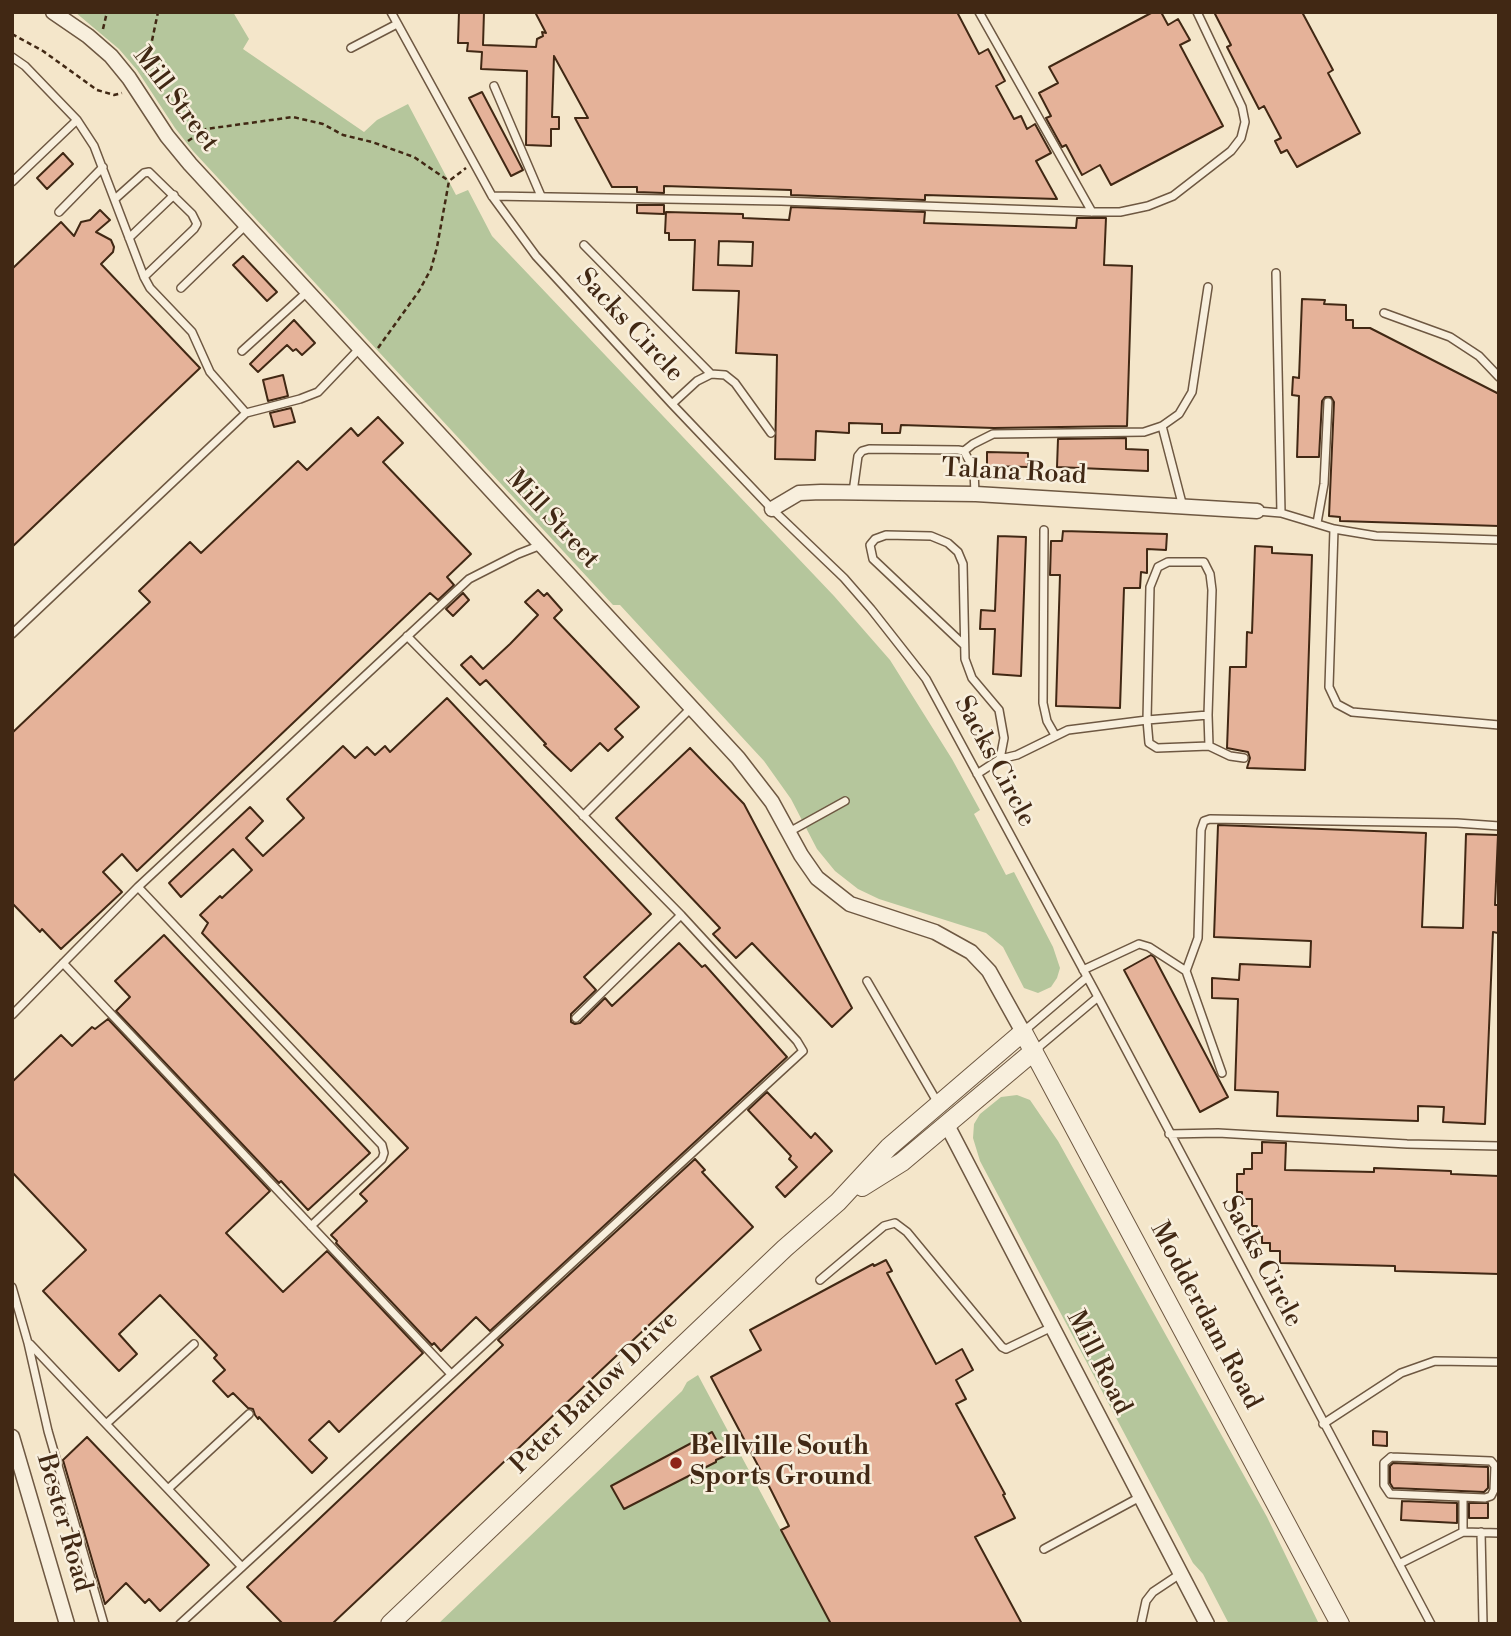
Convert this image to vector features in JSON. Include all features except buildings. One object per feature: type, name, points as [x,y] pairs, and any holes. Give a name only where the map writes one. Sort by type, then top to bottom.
[{"type":"street","name":"Mill Street","points":[[53,12],[98,44],[122,68],[177,149],[692,707],[758,782],[817,878],[843,900],[860,909],[935,932],[971,952],[989,971],[1023,1032]]},
{"type":"street","name":"Talana Road","points":[[772,509],[799,493],[853,492],[975,494],[1257,511]]},
{"type":"street","name":"Modderdam Road","points":[[1023,1032],[1340,1624]]},
{"type":"street","name":"Peter Barlow Drive","points":[[390,1624],[776,1257],[838,1202],[890,1147],[1023,1032]]},
{"type":"street","name":"Peter Barlow Drive","points":[[838,1202],[902,1162],[1034,1051]]},
{"type":"street","name":"Mill Road","points":[[947,1125],[1207,1624]]},
{"type":"street","name":"Bester Road","points":[[12,1437],[67,1624]]},
{"type":"lane","name":"Sacks Circle","points":[[391,12],[492,196],[536,256],[671,404],[772,509],[844,578],[926,679],[1431,1624]]},
{"type":"lane","points":[[979,12],[1093,212]]},
{"type":"lane","points":[[492,196],[781,201],[1093,212],[1120,212],[1148,206],[1173,196],[1231,151],[1241,138],[1245,122],[1242,107],[1198,12]]},
{"type":"lane","points":[[351,48],[397,24]]},
{"type":"lane","points":[[12,57],[25,66],[77,120],[103,167],[150,288],[192,332],[210,372],[246,413]]},
{"type":"lane","points":[[494,86],[541,196]]},
{"type":"lane","points":[[12,182],[77,120]]},
{"type":"lane","points":[[59,212],[103,167]]},
{"type":"lane","points":[[115,199],[147,172],[154,175],[174,195],[192,214],[197,224],[144,277]]},
{"type":"lane","points":[[129,237],[174,195]]},
{"type":"lane","points":[[181,288],[246,225]]},
{"type":"lane","points":[[584,246],[711,374]]},
{"type":"lane","points":[[1276,273],[1281,513]]},
{"type":"lane","points":[[853,492],[858,456],[862,451],[964,451],[993,434],[1144,432],[1163,426],[1179,414],[1192,392],[1209,288]]},
{"type":"lane","points":[[242,351],[308,291]]},
{"type":"lane","points":[[1384,313],[1450,337],[1479,356],[1499,377]]},
{"type":"lane","points":[[12,634],[246,413],[318,392],[360,348]]},
{"type":"lane","points":[[671,404],[697,381],[711,374],[725,375],[735,383],[771,433]]},
{"type":"lane","points":[[1317,523],[1324,485],[1328,402]]},
{"type":"lane","points":[[1163,426],[1183,508]]},
{"type":"lane","points":[[964,451],[974,470],[975,494]]},
{"type":"lane","points":[[1257,511],[1281,513],[1335,529],[1376,536],[1499,540]]},
{"type":"lane","points":[[1335,529],[1329,687],[1337,704],[1352,712],[1499,725]]},
{"type":"lane","points":[[1044,530],[1044,703],[1047,721],[1055,735]]},
{"type":"lane","points":[[963,644],[873,559],[870,545],[875,539],[886,535],[931,537],[948,543],[958,552],[963,564],[963,644],[967,669],[993,702],[1003,722],[1004,738],[1000,759]]},
{"type":"lane","points":[[12,1015],[138,887],[469,579],[541,545]]},
{"type":"lane","points":[[1209,746],[1210,574],[1204,562],[1168,562],[1158,567],[1150,587],[1148,737],[1152,746],[1157,748],[1209,746],[1230,756],[1244,758]]},
{"type":"lane","points":[[180,1624],[803,1051],[797,1041],[681,915],[407,636]]},
{"type":"lane","points":[[583,816],[692,707]]},
{"type":"lane","points":[[977,774],[1000,759],[1017,755],[1068,730],[1208,715]]},
{"type":"lane","points":[[789,832],[845,801]]},
{"type":"lane","points":[[1222,1073],[1186,971],[1198,938],[1201,831],[1204,821],[1210,819],[1499,826]]},
{"type":"lane","points":[[138,887],[382,1145],[382,1159],[311,1226]]},
{"type":"lane","points":[[576,1017],[681,915]]},
{"type":"lane","name":"Peter Barlow Drive","points":[[1023,1032],[1084,974],[1139,944],[1149,947],[1186,971]]},
{"type":"lane","points":[[64,963],[451,1374]]},
{"type":"lane","points":[[867,981],[939,1105]]},
{"type":"lane","name":"Peter Barlow Drive","points":[[1034,1051],[1098,997]]},
{"type":"lane","points":[[1169,1135],[1218,1133],[1407,1144],[1499,1146]]},
{"type":"lane","points":[[820,1280],[884,1226],[895,1223],[907,1232],[1002,1347],[1006,1349],[1052,1328]]},
{"type":"lane","points":[[12,1287],[48,1431],[104,1624]]},
{"type":"lane","points":[[28,1343],[242,1567]]},
{"type":"lane","points":[[106,1424],[194,1344]]},
{"type":"lane","points":[[1323,1424],[1401,1373],[1435,1361],[1499,1362]]},
{"type":"lane","points":[[168,1489],[249,1414]]},
{"type":"lane","points":[[1391,1457],[1491,1461],[1495,1466],[1493,1493],[1485,1498],[1463,1499],[1390,1494],[1384,1485],[1384,1463],[1391,1457]]},
{"type":"lane","points":[[1044,1549],[1140,1497]]},
{"type":"lane","points":[[1463,1499],[1463,1532]]},
{"type":"lane","points":[[1399,1564],[1463,1532],[1499,1534]]},
{"type":"lane","points":[[1481,1532],[1483,1624]]},
{"type":"lane","points":[[1141,1624],[1146,1601],[1153,1592],[1180,1574]]},
{"type":"path","points":[[12,34],[43,51],[97,90],[114,95],[136,88],[145,74],[158,12]]},
{"type":"path","points":[[177,149],[206,129],[293,117],[323,124],[343,135],[414,157],[449,181]]},
{"type":"path","points":[[371,360],[431,269],[449,181],[474,163]]},
{"type":"green space","points":[[75,12],[233,12],[249,39],[243,49],[364,132],[377,120],[408,104],[456,195],[468,190],[492,236],[834,596],[890,660],[952,759],[980,810],[974,814],[1006,875],[1014,872],[1053,947],[1060,968],[1051,987],[1038,993],[1024,988],[1003,947],[986,933],[879,899],[858,889],[835,871],[817,849],[791,799],[764,761],[620,605],[613,605],[193,151],[137,70],[119,49]]},
{"type":"green space","points":[[1017,1095],[1030,1100],[1058,1141],[1267,1517],[1319,1624],[1229,1624],[1203,1574],[1193,1563],[980,1161],[973,1138],[974,1124],[980,1114],[1001,1097]]},
{"type":"green space","name":"Bellville South Sports Ground","points":[[698,1375],[831,1624],[438,1624],[682,1391],[687,1382]]},
{"type":"place","name":"Bellville South Sports Ground","points":[[676,1463]]}]
